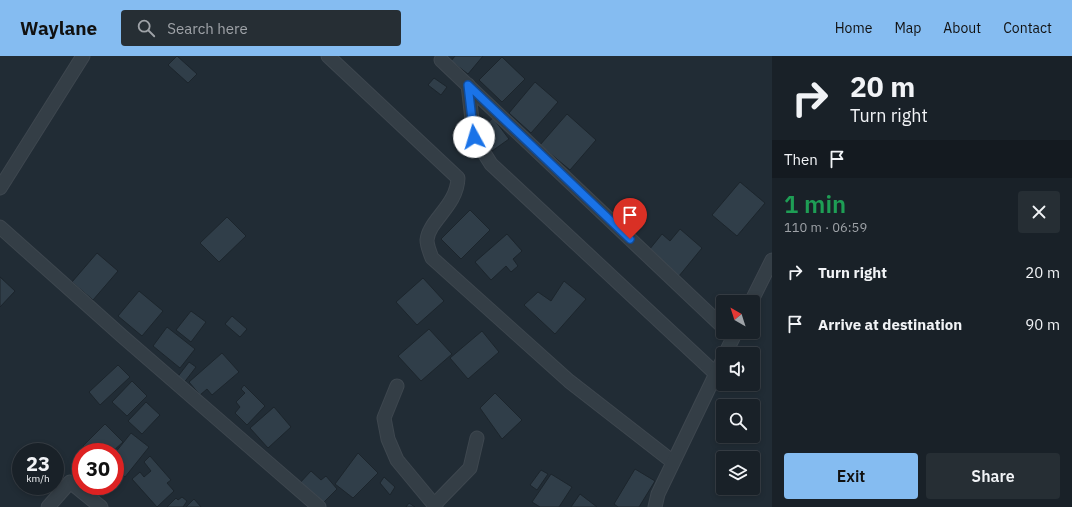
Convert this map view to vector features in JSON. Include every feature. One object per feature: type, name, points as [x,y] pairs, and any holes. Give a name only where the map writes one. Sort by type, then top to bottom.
[{"type":"street","points":[[0,188],[83,56]]},
{"type":"street","points":[[328,56],[458,178],[458,184],[451,202],[435,223],[427,239],[432,258],[570,380],[673,462]]},
{"type":"street","points":[[441,60],[716,320]]},
{"type":"street","points":[[468,85],[474,137],[491,164],[716,374],[658,494],[655,507]]},
{"type":"street","points":[[0,227],[122,336],[319,507]]},
{"type":"street","points":[[754,295],[772,260]]},
{"type":"street","points":[[397,386],[384,418],[388,439],[397,460],[435,506],[470,468],[477,438]]},
{"type":"street","points":[[48,507],[70,482],[101,507]]},
{"type":"building","points":[[177,56],[197,74],[188,83],[168,65]]},
{"type":"building","points":[[455,56],[483,56],[468,74],[451,61]]},
{"type":"building","points":[[502,57],[525,79],[502,102],[479,80]]},
{"type":"building","points":[[434,78],[447,87],[441,95],[428,85]]},
{"type":"building","points":[[535,82],[558,102],[531,133],[509,113]]},
{"type":"building","points":[[567,114],[596,140],[570,170],[540,145]]},
{"type":"building","points":[[493,118],[509,139],[492,151],[486,143],[492,138],[483,126]]},
{"type":"building","points":[[740,182],[765,203],[737,236],[712,215]]},
{"type":"building","points":[[470,210],[490,230],[461,259],[441,239]]},
{"type":"building","points":[[227,217],[246,236],[219,262],[200,243]]},
{"type":"building","points":[[680,229],[702,248],[679,276],[649,250],[662,234],[670,241]]},
{"type":"building","points":[[507,234],[522,251],[513,259],[518,266],[511,272],[506,266],[491,280],[475,262]]},
{"type":"building","points":[[97,253],[118,271],[93,300],[72,282]]},
{"type":"building","points":[[0,277],[15,291],[0,307]]},
{"type":"building","points":[[423,278],[444,301],[417,325],[396,302]]},
{"type":"building","points":[[564,281],[586,299],[555,334],[524,305],[538,292],[551,301]]},
{"type":"building","points":[[139,291],[163,311],[142,336],[118,316]]},
{"type":"building","points":[[191,311],[206,322],[191,342],[176,330]]},
{"type":"building","points":[[232,316],[247,329],[240,337],[225,324]]},
{"type":"building","points":[[167,327],[195,349],[180,368],[153,346]]},
{"type":"building","points":[[429,329],[452,354],[421,381],[398,356]]},
{"type":"building","points":[[482,331],[499,352],[468,379],[450,358]]},
{"type":"building","points":[[222,353],[239,372],[212,395],[207,389],[200,395],[189,382]]},
{"type":"building","points":[[189,362],[196,367],[183,384],[176,379]]},
{"type":"building","points":[[118,365],[130,377],[100,405],[89,392]]},
{"type":"building","points":[[132,381],[147,396],[127,416],[112,402]]},
{"type":"building","points":[[244,385],[265,406],[247,425],[235,413],[240,407],[236,402],[245,393],[241,389]]},
{"type":"building","points":[[495,393],[522,420],[502,439],[480,408]]},
{"type":"building","points":[[146,402],[160,415],[142,434],[128,421]]},
{"type":"building","points":[[274,407],[291,427],[268,448],[250,428]]},
{"type":"building","points":[[105,424],[123,442],[122,443],[86,443]]},
{"type":"building","points":[[131,433],[149,447],[125,477],[124,443]]},
{"type":"building","points":[[358,453],[378,473],[353,498],[335,484]]},
{"type":"building","points":[[150,456],[171,480],[167,483],[174,491],[157,507],[132,479],[140,472],[144,477],[151,471],[144,462]]},
{"type":"building","points":[[635,469],[655,481],[639,507],[618,507],[614,504]]},
{"type":"building","points":[[541,470],[548,474],[537,490],[530,485]]},
{"type":"building","points":[[311,471],[321,480],[326,476],[337,489],[320,506],[298,485]]},
{"type":"building","points":[[551,474],[572,487],[559,507],[540,507],[532,502]]},
{"type":"building","points":[[384,477],[395,487],[390,495],[380,483]]},
{"type":"building","points":[[580,494],[597,507],[571,507]]},
{"type":"building","points":[[182,497],[187,501],[183,507],[167,507],[176,498],[178,500]]},
{"type":"building","points":[[194,499],[201,507],[186,507]]},
{"type":"building","points":[[409,503],[415,507],[406,507]]},
{"type":"route","points":[[474,137],[468,85],[630,239]]}]
